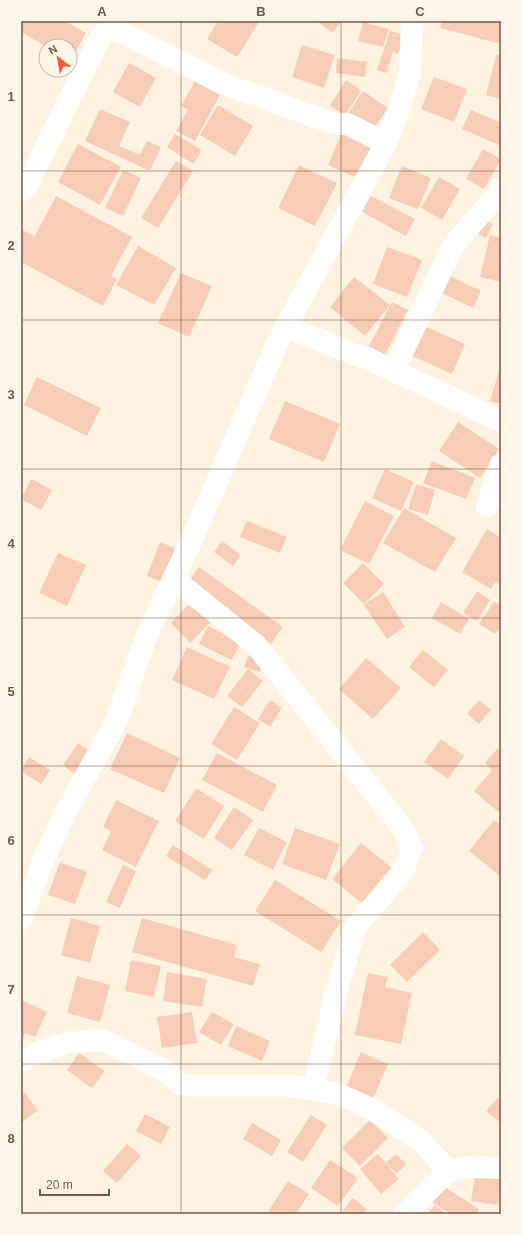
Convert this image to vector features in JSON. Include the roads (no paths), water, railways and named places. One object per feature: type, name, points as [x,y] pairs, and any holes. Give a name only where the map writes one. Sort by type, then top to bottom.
[{"type":"street","points":[[21,920],[41,866],[63,817],[117,720],[146,637],[174,579],[285,327],[386,143],[400,106],[410,72],[412,21]]},
{"type":"street","points":[[21,192],[28,182],[102,34],[109,26],[111,29],[121,32],[224,84],[335,124],[347,124],[386,143]]},
{"type":"street","points":[[394,370],[453,246],[501,188]]},
{"type":"street","points":[[285,327],[394,370],[501,421]]},
{"type":"street","points":[[487,506],[501,464]]},
{"type":"street","points":[[174,579],[256,645],[404,830],[412,848],[403,871],[355,928],[336,993],[313,1089]]},
{"type":"street","points":[[21,1061],[50,1048],[71,1042],[103,1040],[163,1070],[181,1084],[191,1086],[295,1086],[338,1094],[370,1108],[421,1141],[448,1171]]},
{"type":"street","points":[[405,1214],[448,1171],[470,1167],[501,1168]]}]
